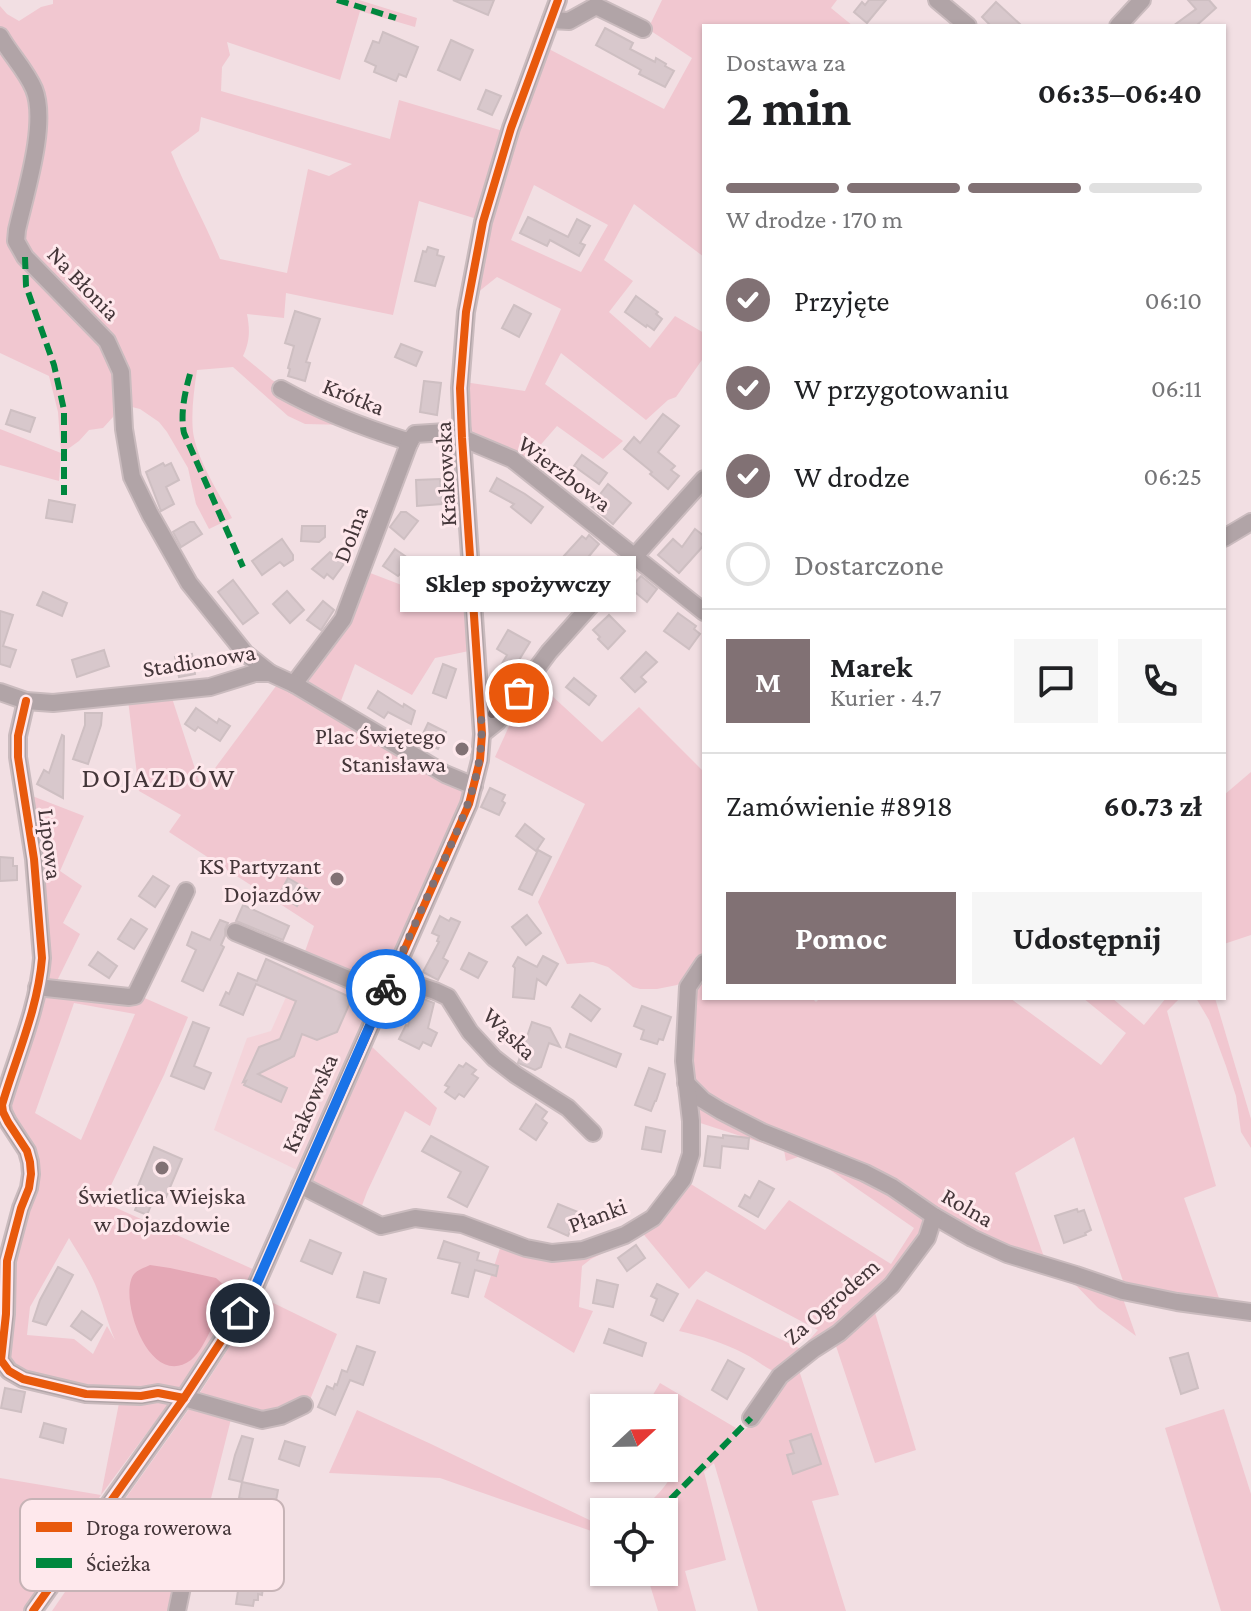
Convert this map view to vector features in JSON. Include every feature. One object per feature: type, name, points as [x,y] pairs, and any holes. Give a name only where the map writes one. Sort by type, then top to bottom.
[{"type":"street","name":"Krakowska","points":[[112,1499],[184,1398],[253,1292],[469,804],[480,760],[482,726],[460,388],[466,312],[483,222],[511,128],[558,0]]},
{"type":"street","points":[[937,0],[966,24]]},
{"type":"street","points":[[1120,24],[1142,0]]},
{"type":"street","points":[[551,20],[569,21],[596,6],[643,29]]},
{"type":"street","name":"Na Błonia","points":[[0,36],[28,78],[38,106],[36,143],[16,241],[25,257],[107,341],[121,372],[124,429],[132,477],[150,514],[189,583],[245,653],[270,673]]},
{"type":"street","name":"Krótka","points":[[281,389],[366,429],[410,442]]},
{"type":"street","points":[[410,442],[415,434],[424,432],[462,435]]},
{"type":"street","name":"Wierzbowa","points":[[462,435],[512,459],[702,610]]},
{"type":"street","name":"Dolna","points":[[294,684],[343,619],[410,442]]},
{"type":"street","points":[[482,726],[497,722],[549,652],[702,481]]},
{"type":"street","points":[[1226,537],[1251,522]]},
{"type":"street","name":"Stadionowa","points":[[0,692],[26,701],[53,703],[210,687],[255,673],[270,673],[294,684],[445,774],[474,786]]},
{"type":"street","name":"Lipowa","points":[[26,701],[18,736],[18,757],[34,859],[42,958],[21,1048],[2,1105],[8,1122],[27,1151],[31,1174],[7,1261],[1,1360],[9,1371],[23,1379],[86,1394],[141,1396],[158,1393],[184,1398]]},
{"type":"street","points":[[37,987],[135,996],[186,891]]},
{"type":"street","points":[[235,932],[384,994]]},
{"type":"street","name":"Płanki","points":[[300,1185],[381,1226],[415,1218],[462,1224],[526,1248],[552,1253],[583,1250],[625,1235],[653,1218],[683,1179],[691,1154],[691,1121],[684,1061],[688,987],[702,966]]},
{"type":"street","name":"Wąska","points":[[392,977],[448,997],[470,1032],[494,1058],[568,1108],[593,1133]]},
{"type":"street","name":"Rolna","points":[[686,1083],[703,1100],[721,1111],[762,1132],[865,1173],[972,1238],[1007,1254],[1123,1291],[1251,1312]]},
{"type":"street","name":"Za Ogrodem","points":[[751,1418],[780,1376],[839,1333],[892,1285],[927,1238],[934,1216]]},
{"type":"street","points":[[184,1398],[262,1420],[281,1416],[304,1405]]},
{"type":"street","name":"Krakowska","points":[[33,1611],[47,1591]]},
{"type":"street","points":[[177,1611],[181,1591]]},
{"type":"shaded area","points":[[53,0],[359,0],[417,18],[415,27],[360,11],[340,80],[227,42],[230,55],[222,67],[221,91],[390,139],[399,100],[503,131],[477,219],[419,201],[393,315],[286,293],[284,318],[247,314],[249,335],[243,356],[272,380],[348,425],[305,424],[288,416],[233,367],[197,370],[192,417],[195,443],[232,518],[209,529],[196,504],[188,468],[159,422],[140,409],[116,403],[113,417],[103,428],[89,430],[61,454],[59,481],[0,465],[0,429],[61,453],[58,412],[49,376],[0,353],[0,6],[19,21],[41,7],[53,4]],"holes":[[[201,117],[352,164],[329,176],[308,169],[287,273],[220,259],[171,152],[199,131]]]},
{"type":"shaded area","points":[[662,0],[837,0],[831,8],[851,24],[702,24],[702,255],[634,204],[604,260],[633,281],[609,312],[650,348],[675,316],[702,332],[702,360],[676,397],[668,400],[646,420],[561,353],[545,384],[623,441],[603,459],[557,426],[524,464],[465,436],[464,382],[525,391],[561,309],[497,277],[472,297],[501,177],[547,48],[664,109],[692,58],[648,29]],"holes":[[[534,185],[608,225],[581,272],[511,240]]]},
{"type":"shaded area","points":[[365,571],[412,589],[465,576],[469,651],[435,658],[412,695],[355,664],[339,706],[299,682]]},
{"type":"shaded area","name":"KS Partyzant Dojazdów","points":[[279,682],[467,792],[382,990],[303,957],[314,926],[169,832],[181,815],[139,791],[128,700],[171,695],[201,787]]},
{"type":"shaded area","points":[[537,682],[602,742],[639,707],[702,770],[702,960],[688,978],[677,985],[640,989],[608,967],[593,962],[567,964],[538,902],[585,804],[495,757],[510,724]]},
{"type":"shaded area","points":[[1251,772],[1251,935],[1226,943],[1226,793]]},
{"type":"shaded area","points":[[27,794],[84,816],[60,871],[82,886],[63,923],[80,934],[55,985],[41,984]]},
{"type":"shaded area","points":[[301,963],[380,995],[299,1171],[214,1130],[247,1038],[271,1031]]},
{"type":"shaded area","points":[[702,971],[702,1000],[1013,1000],[1101,1065],[1126,1033],[1085,1000],[1114,1000],[1144,1025],[1164,1000],[1178,1000],[1167,1011],[1216,1186],[1184,1198],[1220,1301],[1184,1298],[1123,1281],[1074,1137],[1015,1173],[1045,1260],[988,1240],[933,1213],[924,1237],[889,1283],[778,1373],[729,1346],[679,1331],[697,1299],[801,1349],[818,1330],[706,1271],[689,1289],[640,1230],[686,1181],[765,1230],[789,1200],[891,1264],[914,1228],[807,1154],[786,1161],[784,1150],[694,1121],[687,1061],[694,981]]},
{"type":"shaded area","points":[[41,991],[140,996],[188,1017],[164,1075],[103,1202],[257,1271],[180,1395],[84,1390],[10,1369],[6,1332],[10,1261],[32,1189],[7,1113]],"holes":[[[74,1003],[135,1014],[81,1140],[35,1113]],[[69,1238],[95,1284],[115,1340],[107,1326],[93,1354],[74,1339],[27,1335],[30,1307]]]},
{"type":"shaded area","points":[[1197,1000],[1216,1000],[1251,1119],[1251,1148],[1241,1132],[1236,1096],[1209,1020]]},
{"type":"shaded area","points":[[371,1046],[437,1108],[430,1126],[405,1111],[360,1211],[310,1187]]},
{"type":"shaded area","points":[[502,1242],[551,1256],[610,1243],[611,1249],[582,1266],[579,1307],[593,1311],[574,1353],[484,1297]]},
{"type":"shaded area","points":[[150,1265],[216,1278],[227,1288],[197,1354],[177,1366],[164,1364],[153,1355],[143,1342],[131,1309],[129,1293],[132,1277]]},
{"type":"shaded area","points":[[1067,1276],[1121,1293],[1136,1336],[1098,1308]]},
{"type":"shaded area","points":[[261,1297],[337,1334],[307,1407],[282,1419],[232,1415],[211,1499],[125,1499],[196,1399]]},
{"type":"shaded area","points":[[873,1306],[916,1450],[875,1463],[834,1340]]},
{"type":"shaded area","points":[[798,1367],[839,1495],[812,1501],[846,1611],[758,1611],[714,1463],[704,1472],[726,1560],[685,1571],[696,1611],[658,1611],[650,1586],[678,1586],[678,1498],[653,1498],[667,1482],[678,1482],[678,1394],[653,1394],[660,1383],[736,1428],[741,1433],[754,1422],[782,1380]]},
{"type":"shaded area","points":[[120,1398],[172,1399],[101,1495]]},
{"type":"shaded area","points":[[1224,1409],[1251,1494],[1251,1611],[1221,1611],[1165,1428]]},
{"type":"shaded area","points":[[357,1410],[590,1520],[590,1531],[440,1478],[329,1473]]},
{"type":"shaded area","points":[[0,1478],[101,1495],[98,1499],[20,1499],[20,1591],[38,1591],[25,1611],[0,1611]]},
{"type":"shaded area","points":[[66,1591],[177,1591],[174,1611],[52,1611]]},
{"type":"building","points":[[453,0],[494,0],[488,15]]},
{"type":"building","points":[[869,0],[886,0],[867,23],[854,12],[862,2],[865,5]]},
{"type":"building","points":[[1188,0],[1209,0],[1216,8],[1198,24],[1176,24],[1196,9]]},
{"type":"building","points":[[996,2],[1020,24],[989,24],[982,17]]},
{"type":"building","points":[[605,28],[633,43],[630,49],[655,62],[656,58],[674,71],[665,87],[639,74],[641,70],[596,45]]},
{"type":"building","points":[[383,32],[418,47],[406,77],[399,74],[396,81],[374,72],[376,66],[365,61],[373,41],[379,43]]},
{"type":"building","points":[[451,40],[473,50],[460,80],[438,70]]},
{"type":"building","points":[[486,90],[501,96],[492,115],[478,109]]},
{"type":"building","points":[[528,217],[568,237],[577,219],[590,226],[580,243],[585,245],[579,256],[550,240],[547,246],[520,233]]},
{"type":"building","points":[[428,247],[438,250],[437,255],[444,257],[435,286],[415,281],[423,251],[426,252]]},
{"type":"building","points":[[636,296],[658,312],[656,314],[662,319],[654,330],[625,312]]},
{"type":"building","points":[[514,305],[531,314],[519,337],[502,328]]},
{"type":"building","points":[[295,311],[320,319],[306,362],[310,363],[305,381],[288,376],[294,346],[285,343]]},
{"type":"building","points":[[401,344],[422,352],[416,366],[395,357]]},
{"type":"building","points":[[424,381],[441,383],[437,415],[420,412]]},
{"type":"building","points":[[11,410],[35,418],[30,432],[6,424]]},
{"type":"building","points":[[663,414],[679,426],[658,452],[675,466],[671,470],[679,476],[668,489],[624,449],[634,437],[640,443]]},
{"type":"building","points":[[582,455],[607,473],[599,484],[574,466]]},
{"type":"building","points":[[163,463],[165,466],[171,463],[179,480],[166,487],[174,504],[161,511],[146,472]]},
{"type":"building","points":[[497,478],[543,507],[531,523],[511,507],[514,504],[490,491]]},
{"type":"building","points":[[440,479],[442,504],[417,506],[416,480]]},
{"type":"building","points":[[608,484],[631,503],[613,524],[591,506]]},
{"type":"building","points":[[49,500],[75,505],[72,522],[46,518]]},
{"type":"building","points":[[401,512],[418,521],[404,539],[390,527]]},
{"type":"building","points":[[194,522],[202,534],[181,547],[173,532]]},
{"type":"building","points":[[302,526],[325,526],[325,537],[319,542],[301,541]]},
{"type":"building","points":[[695,529],[702,534],[702,547],[679,573],[658,555],[673,539],[682,547]]},
{"type":"building","points":[[589,535],[599,544],[570,584],[553,568],[582,536],[586,539]]},
{"type":"building","points":[[282,539],[293,560],[284,566],[280,562],[262,575],[252,561]]},
{"type":"building","points":[[395,549],[418,565],[408,580],[383,566]]},
{"type":"building","points":[[330,552],[344,564],[333,579],[327,574],[324,578],[312,569]]},
{"type":"building","points":[[641,576],[657,589],[647,602],[630,588]]},
{"type":"building","points":[[233,580],[258,613],[243,624],[218,592]]},
{"type":"building","points":[[287,591],[304,610],[290,623],[273,604]]},
{"type":"building","points":[[43,592],[67,603],[62,616],[37,605]]},
{"type":"building","points":[[323,601],[334,610],[321,630],[307,620]]},
{"type":"building","points":[[0,611],[13,615],[3,646],[16,650],[10,667],[0,664]]},
{"type":"building","points":[[678,613],[696,626],[694,629],[700,634],[689,649],[664,631]]},
{"type":"building","points":[[609,615],[625,631],[608,649],[593,630]]},
{"type":"building","points":[[508,630],[530,642],[508,678],[497,672],[507,655],[497,649]]},
{"type":"building","points":[[104,650],[109,666],[77,677],[72,660]]},
{"type":"building","points":[[646,652],[657,662],[641,677],[646,682],[635,692],[621,678]]},
{"type":"building","points":[[192,654],[195,674],[179,677],[175,657]]},
{"type":"building","points":[[443,664],[456,669],[446,698],[433,693]]},
{"type":"building","points":[[574,678],[596,696],[589,705],[566,687]]},
{"type":"building","points":[[378,691],[415,711],[411,724],[388,712],[384,718],[368,708]]},
{"type":"building","points":[[196,708],[217,723],[219,719],[230,726],[220,741],[198,727],[195,731],[185,724]]},
{"type":"building","points":[[85,713],[102,713],[88,764],[73,759],[85,725]]},
{"type":"building","points":[[428,723],[446,732],[438,749],[420,740]]},
{"type":"building","points":[[62,735],[63,798],[37,784],[44,770],[49,773]]},
{"type":"building","points":[[490,788],[505,795],[499,815],[481,807]]},
{"type":"building","points":[[525,824],[544,839],[536,851],[516,836]]},
{"type":"building","points":[[538,850],[551,857],[532,895],[519,889]]},
{"type":"building","points":[[0,857],[13,858],[13,866],[17,866],[17,880],[0,881]]},
{"type":"building","points":[[153,876],[169,886],[155,907],[139,896]]},
{"type":"building","points":[[288,878],[307,889],[297,906],[279,895]]},
{"type":"building","points":[[243,905],[289,926],[283,940],[236,921]]},
{"type":"building","points":[[527,915],[541,933],[526,945],[512,927]]},
{"type":"building","points":[[440,916],[460,922],[443,958],[448,961],[438,980],[423,972],[439,942],[439,936],[432,933]]},
{"type":"building","points":[[131,919],[147,929],[134,949],[118,939]]},
{"type":"building","points":[[220,920],[228,923],[221,945],[224,947],[203,991],[182,981],[196,950],[187,945],[192,932],[210,940]]},
{"type":"building","points":[[98,952],[117,966],[109,978],[89,965]]},
{"type":"building","points":[[469,953],[487,962],[478,978],[461,969]]},
{"type":"building","points":[[543,956],[558,964],[546,985],[537,979],[534,999],[513,997],[513,966],[518,957],[537,967]]},
{"type":"building","points":[[266,959],[352,998],[337,1032],[317,1040],[302,1034],[294,1056],[258,1074],[287,1088],[281,1102],[243,1082],[259,1047],[280,1039],[296,1001],[256,984],[243,1015],[220,1005],[226,992],[229,994],[238,973],[257,981]]},
{"type":"building","points":[[580,995],[600,1009],[591,1021],[572,1007]]},
{"type":"building","points":[[416,996],[434,1003],[428,1028],[437,1033],[431,1046],[423,1042],[419,1049],[399,1039],[408,1026]]},
{"type":"building","points":[[642,1006],[671,1017],[663,1040],[659,1039],[657,1044],[641,1039],[644,1030],[634,1026]]},
{"type":"building","points":[[193,1022],[209,1028],[194,1066],[211,1073],[204,1089],[171,1076]]},
{"type":"building","points":[[532,1022],[550,1028],[560,1047],[549,1043],[541,1067],[535,1070],[518,1063]]},
{"type":"building","points":[[570,1034],[621,1054],[616,1067],[566,1047]]},
{"type":"building","points":[[466,1063],[476,1070],[472,1074],[478,1078],[464,1097],[459,1094],[455,1099],[445,1092],[449,1087],[445,1085],[459,1065],[463,1067]]},
{"type":"building","points":[[649,1068],[665,1074],[651,1111],[635,1105]]},
{"type":"building","points":[[536,1104],[547,1112],[542,1119],[547,1123],[536,1140],[520,1129]]},
{"type":"building","points":[[646,1127],[665,1131],[661,1152],[642,1149]]},
{"type":"building","points":[[723,1135],[749,1138],[748,1149],[722,1146],[720,1168],[704,1166],[708,1136],[723,1138]]},
{"type":"building","points":[[431,1136],[488,1167],[467,1207],[448,1197],[461,1172],[422,1151]]},
{"type":"building","name":"Świetlica Wiejska w Dojazdowie","points":[[154,1147],[182,1159],[166,1197],[156,1193],[147,1215],[135,1210],[144,1188],[138,1186]]},
{"type":"building","points":[[759,1181],[774,1189],[758,1217],[739,1206],[745,1195],[750,1198]]},
{"type":"building","points":[[558,1204],[578,1212],[568,1236],[548,1227]]},
{"type":"building","points":[[1077,1209],[1078,1212],[1084,1210],[1091,1230],[1064,1243],[1055,1216]]},
{"type":"building","points":[[310,1240],[341,1253],[332,1274],[301,1261]]},
{"type":"building","points":[[444,1241],[479,1253],[477,1260],[498,1266],[496,1276],[475,1270],[468,1297],[452,1293],[460,1263],[438,1258]]},
{"type":"building","points":[[636,1245],[645,1258],[627,1271],[618,1258]]},
{"type":"building","points":[[58,1267],[73,1275],[46,1325],[33,1321],[40,1300]]},
{"type":"building","points":[[364,1272],[386,1279],[379,1303],[357,1297]]},
{"type":"building","points":[[597,1280],[618,1285],[613,1307],[593,1303]]},
{"type":"building","points":[[657,1284],[678,1294],[663,1321],[651,1315],[657,1299],[651,1296]]},
{"type":"building","points":[[82,1311],[102,1325],[91,1340],[71,1326]]},
{"type":"building","points":[[609,1329],[646,1343],[642,1356],[604,1343]]},
{"type":"building","points":[[357,1346],[375,1352],[363,1385],[350,1380],[335,1415],[318,1407],[327,1386],[333,1389],[342,1370],[347,1372]]},
{"type":"building","points":[[1188,1353],[1198,1388],[1181,1394],[1170,1358]]},
{"type":"building","points":[[728,1360],[744,1369],[727,1399],[712,1390]]},
{"type":"building","points":[[5,1388],[25,1392],[21,1412],[1,1408]]},
{"type":"building","points":[[44,1423],[66,1429],[63,1443],[40,1437]]},
{"type":"building","points":[[811,1434],[821,1464],[793,1474],[787,1455],[794,1453],[790,1441]]},
{"type":"building","points":[[242,1436],[253,1439],[242,1482],[229,1479]]},
{"type":"building","points":[[285,1441],[305,1447],[299,1466],[279,1459]]},
{"type":"building","points":[[242,1482],[278,1490],[276,1499],[239,1498]]},
{"type":"building","points":[[238,1591],[262,1591],[253,1606],[236,1604]]},
{"type":"marked path","points":[[337,0],[396,18]]},
{"type":"marked path","points":[[25,257],[26,286],[54,365],[64,410],[64,495]]},
{"type":"marked path","points":[[190,374],[183,411],[184,433],[243,567]]},
{"type":"marked path","points":[[672,1498],[751,1418]]},
{"type":"cycle path","points":[[112,1499],[184,1398],[253,1292],[469,804],[480,760],[482,734],[460,388],[466,312],[483,222],[511,128],[558,0]]},
{"type":"cycle path","points":[[26,701],[18,736],[18,757],[34,859],[42,958],[31,1014],[2,1105],[8,1122],[27,1151],[31,1174],[7,1261],[1,1360],[9,1371],[23,1379],[86,1394],[141,1396],[158,1393],[184,1398]]},
{"type":"cycle path","points":[[33,1611],[47,1591]]},
{"type":"way so far","points":[[386,989],[469,804],[480,760],[481,717],[506,710],[519,693]]},
{"type":"place","name":"Sklep spożywczy","points":[[519,693]]},
{"type":"place","name":"Plac Świętego Stanisława","points":[[462,749]]},
{"type":"place","name":"KS Partyzant Dojazdów","points":[[337,879]]},
{"type":"place","name":"Świetlica Wiejska w Dojazdowie","points":[[162,1168]]},
{"type":"district","name":"DOJAZDÓW","points":[[159,777]]},
{"type":"route","points":[[240,1313],[253,1292],[386,989]]}]
